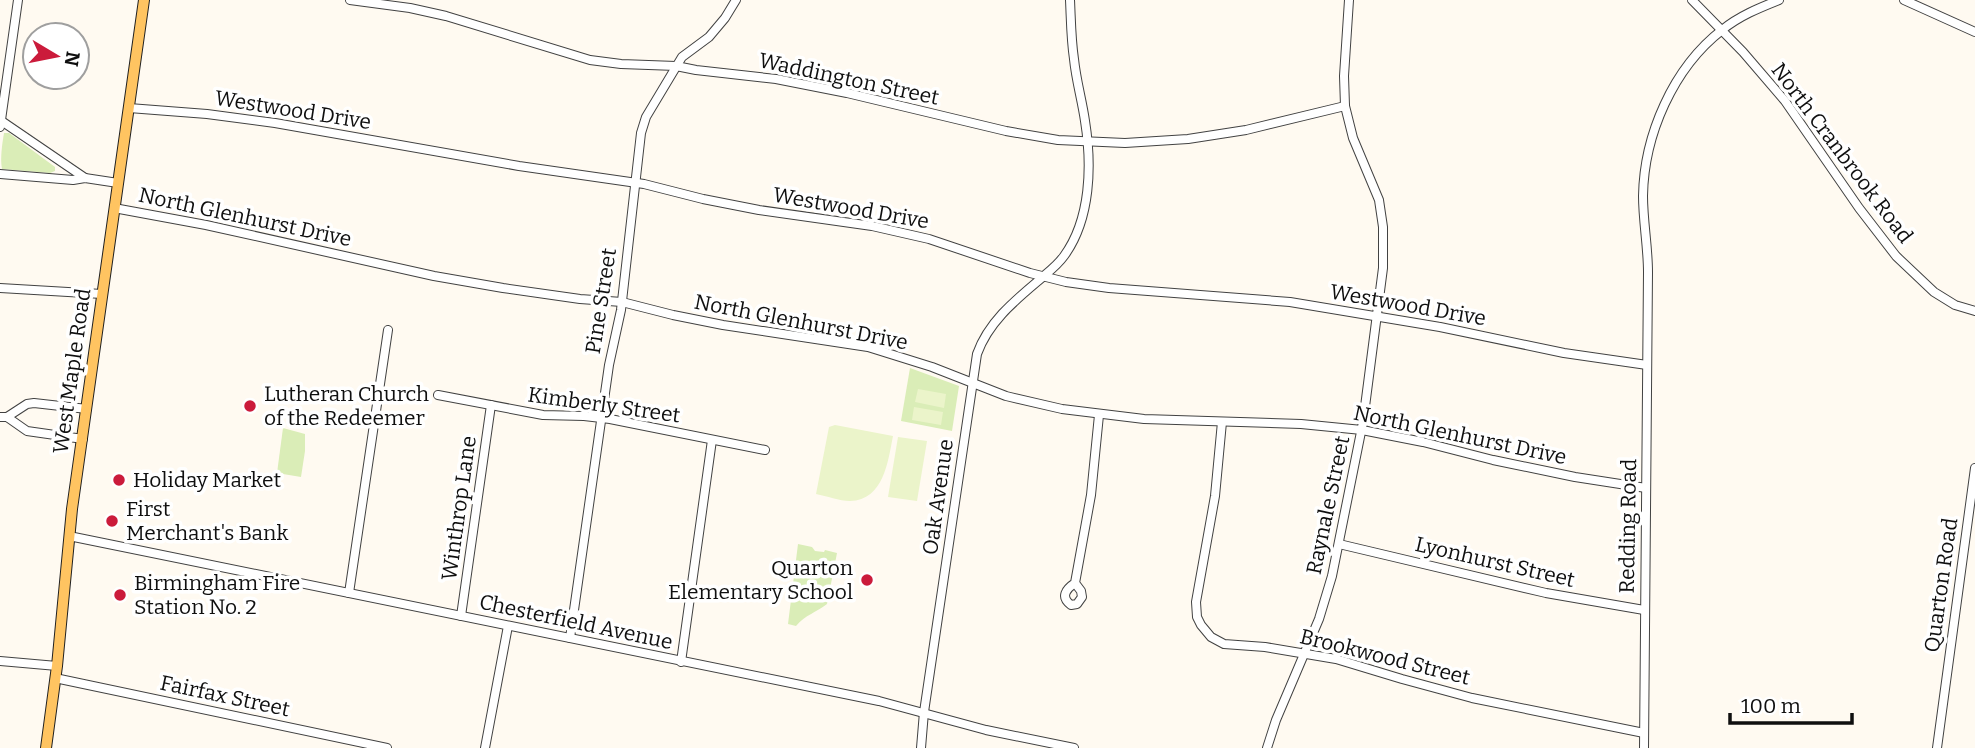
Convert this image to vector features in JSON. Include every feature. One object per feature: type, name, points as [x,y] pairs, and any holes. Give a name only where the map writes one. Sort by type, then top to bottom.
[{"type":"main road","name":"West Maple Road","points":[[46,748],[69,536],[144,0]]},
{"type":"street","points":[[18,0],[0,122],[85,178]]},
{"type":"street","name":"Waddington Street","points":[[349,0],[446,16],[590,60],[676,66],[776,79],[847,93],[1017,134],[1087,142],[1157,142],[1209,136],[1246,130],[1345,106]]},
{"type":"street","name":"Pine Street","points":[[570,638],[609,365],[622,302],[643,126],[684,55],[701,44],[717,28],[736,0]]},
{"type":"street","name":"Oak Avenue","points":[[921,748],[977,354],[990,328],[1016,299],[1065,255],[1080,226],[1086,191],[1087,142],[1073,57],[1070,0]]},
{"type":"street","name":"Raynale Street","points":[[1267,748],[1322,611],[1339,544],[1362,430],[1384,260],[1379,200],[1353,138],[1345,106],[1344,76],[1349,0]]},
{"type":"street","name":"North Cranbrook Road","points":[[1692,0],[1785,101],[1864,216],[1896,256],[1934,292],[1955,305],[1975,311]]},
{"type":"street","name":"Redding Road","points":[[1644,748],[1648,253],[1643,193],[1650,144],[1659,118],[1677,82],[1697,55],[1722,30],[1741,16],[1780,0]]},
{"type":"street","points":[[1904,0],[1975,32]]},
{"type":"street","name":"Westwood Drive","points":[[129,108],[264,122],[635,183],[730,205],[899,231],[1044,276],[1087,285],[1279,301],[1453,329],[1564,353],[1647,365]]},
{"type":"street","points":[[0,174],[73,180],[85,178],[118,183]]},
{"type":"street","name":"North Glenhurst Drive","points":[[114,208],[206,225],[445,278],[580,299],[622,302],[723,325],[868,347],[911,359],[1006,396],[1062,409],[1171,421],[1301,424],[1362,430],[1541,470],[1646,488]]},
{"type":"street","points":[[0,288],[102,295]]},
{"type":"street","points":[[349,593],[388,330]]},
{"type":"street","name":"Kimberly Street","points":[[438,395],[543,415],[602,418],[765,450]]},
{"type":"street","points":[[82,439],[27,431],[4,417],[34,402],[87,409]]},
{"type":"street","name":"Winthrop Lane","points":[[461,616],[491,405]]},
{"type":"street","points":[[1075,583],[1091,495],[1099,415]]},
{"type":"street","name":"Brookwood Street","points":[[1222,422],[1215,496],[1196,602],[1197,618],[1205,632],[1215,640],[1224,644],[1305,653],[1359,664],[1472,698],[1644,733]]},
{"type":"street","points":[[681,662],[712,440]]},
{"type":"street","name":"Quarton Road","points":[[1937,748],[1971,520],[1975,468]]},
{"type":"street","name":"Chesterfield Avenue","points":[[69,536],[879,701],[986,730],[1074,748]]},
{"type":"street","name":"Lyonhurst Street","points":[[1339,544],[1546,593],[1644,610]]},
{"type":"street","points":[[485,748],[508,626]]},
{"type":"street","points":[[0,661],[57,666]]},
{"type":"street","name":"Fairfax Street","points":[[55,678],[387,748]]},
{"type":"green space","points":[[4,133],[9,133],[55,167],[55,171],[50,173],[2,169]]},
{"type":"green space","points":[[910,368],[959,386],[952,431],[901,421]]},
{"type":"green space","points":[[918,389],[946,394],[944,408],[915,402]]},
{"type":"green space","points":[[914,407],[943,412],[941,425],[912,420]]},
{"type":"green space","points":[[835,425],[893,436],[882,478],[870,494],[861,499],[846,501],[816,494],[829,427]]},
{"type":"green space","points":[[283,428],[305,434],[301,477],[277,473]]},
{"type":"green space","points":[[898,437],[927,441],[917,501],[888,497]]},
{"type":"green space","points":[[798,544],[812,547],[815,551],[837,553],[827,604],[796,626],[788,624]]},
{"type":"place","name":"Lutheran Church of the Redeemer","points":[[250,406]]},
{"type":"place","name":"Holiday Market","points":[[119,480]]},
{"type":"place","name":"First Merchant's Bank","points":[[112,521]]},
{"type":"place","name":"Quarton Elementary School","points":[[867,580]]},
{"type":"place","name":"Birmingham Fire Station No. 2","points":[[120,595]]}]
